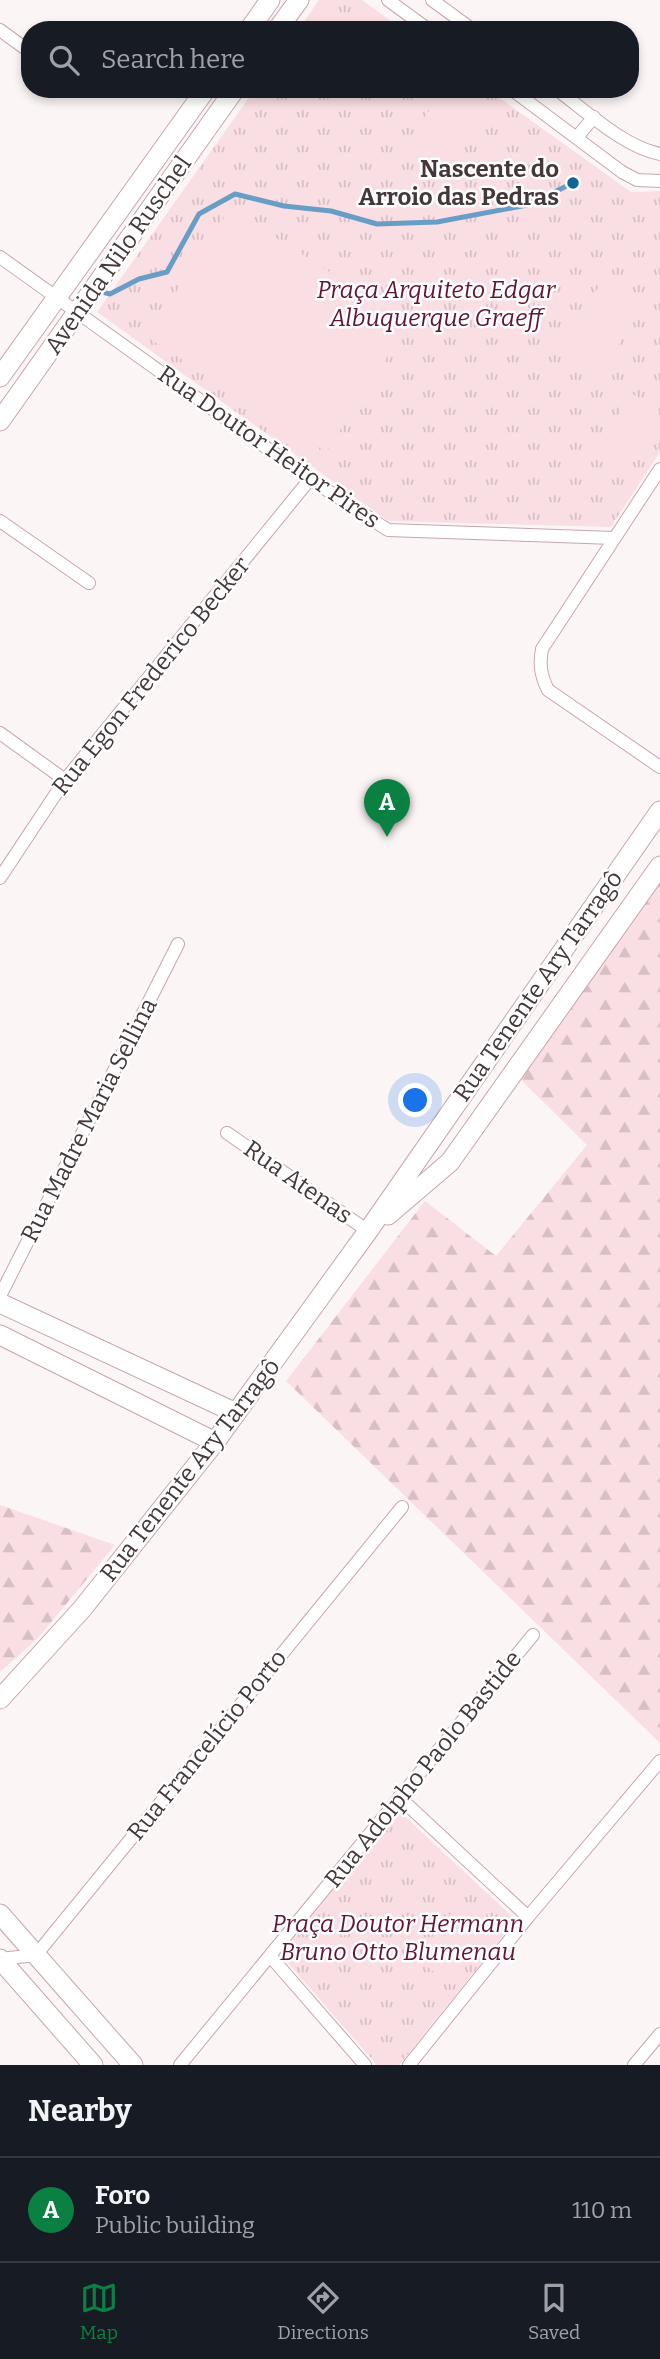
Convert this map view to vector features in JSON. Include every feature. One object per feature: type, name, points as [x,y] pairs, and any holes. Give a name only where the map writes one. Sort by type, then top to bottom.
[{"type":"main road","points":[[255,21],[270,0]]},
{"type":"main road","points":[[284,21],[299,0]]},
{"type":"main road","name":"Avenida Nilo Ruschel","points":[[0,377],[200,98]]},
{"type":"main road","name":"Avenida Nilo Ruschel","points":[[0,421],[229,98]]},
{"type":"main road","points":[[177,130],[197,144]]},
{"type":"main road","name":"Rua Tenente Ary Tarragô","points":[[0,1699],[82,1609],[215,1442],[369,1231],[660,811]]},
{"type":"main road","name":"Rua Tenente Ary Tarragô","points":[[369,1231],[440,1172],[454,1157],[660,866]]},
{"type":"main road","points":[[432,1140],[431,1147],[441,1158],[454,1157]]},
{"type":"main road","points":[[0,1303],[236,1413]]},
{"type":"main road","points":[[0,1335],[215,1442]]},
{"type":"main road","points":[[0,1914],[132,2065]]},
{"type":"main road","points":[[0,1959],[93,2065]]},
{"type":"street","points":[[388,0],[417,21]]},
{"type":"street","points":[[432,0],[461,21]]},
{"type":"street","points":[[0,30],[21,45]]},
{"type":"street","points":[[524,98],[622,172],[637,180],[660,181]]},
{"type":"street","points":[[568,98],[630,143],[646,152],[660,154]]},
{"type":"street","points":[[578,137],[594,117]]},
{"type":"street","name":"Rua Doutor Heitor Pires","points":[[0,257],[310,479],[388,530],[614,538]]},
{"type":"street","points":[[660,469],[542,649],[539,663],[548,691],[660,767]]},
{"type":"street","name":"Rua Egon Frederico Becker","points":[[0,878],[65,780],[310,479]]},
{"type":"street","points":[[0,521],[89,583]]},
{"type":"street","points":[[0,733],[65,780]]},
{"type":"street","name":"Rua Madre Maria Sellina","points":[[0,1296],[178,944]]},
{"type":"street","name":"Rua Atenas","points":[[228,1133],[369,1231]]},
{"type":"street","name":"Rua Francelício Porto","points":[[36,1955],[402,1507]]},
{"type":"street","name":"Rua Adolpho Paolo Bastide","points":[[180,2065],[533,1635]]},
{"type":"street","points":[[410,2065],[528,1917],[660,1761]]},
{"type":"street","points":[[399,1797],[528,1917]]},
{"type":"street","points":[[0,1959],[36,1955]]},
{"type":"street","points":[[271,1957],[365,2065]]},
{"type":"street","points":[[634,2065],[660,2034]]},
{"type":"green space","points":[[319,0],[362,0],[391,21],[304,21]]},
{"type":"green space","name":"Praça Arquiteto Edgar Albuquerque Graeff","points":[[249,98],[500,98],[631,192],[660,191],[660,452],[611,527],[388,521],[97,312]]},
{"type":"green space","points":[[438,98],[474,98],[487,107],[442,168],[407,141]]},
{"type":"green space","points":[[230,208],[409,323],[326,452],[147,337]]},
{"type":"green space","points":[[606,276],[646,303],[601,370],[561,343]]},
{"type":"green space","points":[[633,394],[659,412],[621,467],[594,449]]},
{"type":"green space","points":[[660,855],[660,1743],[286,1381],[425,1201],[496,1256],[587,1145],[509,1068]]},
{"type":"green space","points":[[0,1505],[115,1545],[39,1637],[0,1672]]},
{"type":"green space","name":"Praça Doutor Hermann Bruno Otto Blumenau","points":[[397,1809],[516,1920],[399,2065],[377,2065],[281,1955]]},
{"type":"green space","points":[[461,1900],[495,1926],[451,1985],[416,1958]]},
{"type":"waterway","points":[[98,291],[110,294],[139,279],[167,272],[199,214],[235,194],[284,206],[331,211],[377,224],[437,222],[527,205],[573,183]]},
{"type":"place","name":"Nascente do Arroio das Pedras","points":[[573,183]]},
{"type":"place","name":"Foro","points":[[387,837]]}]
